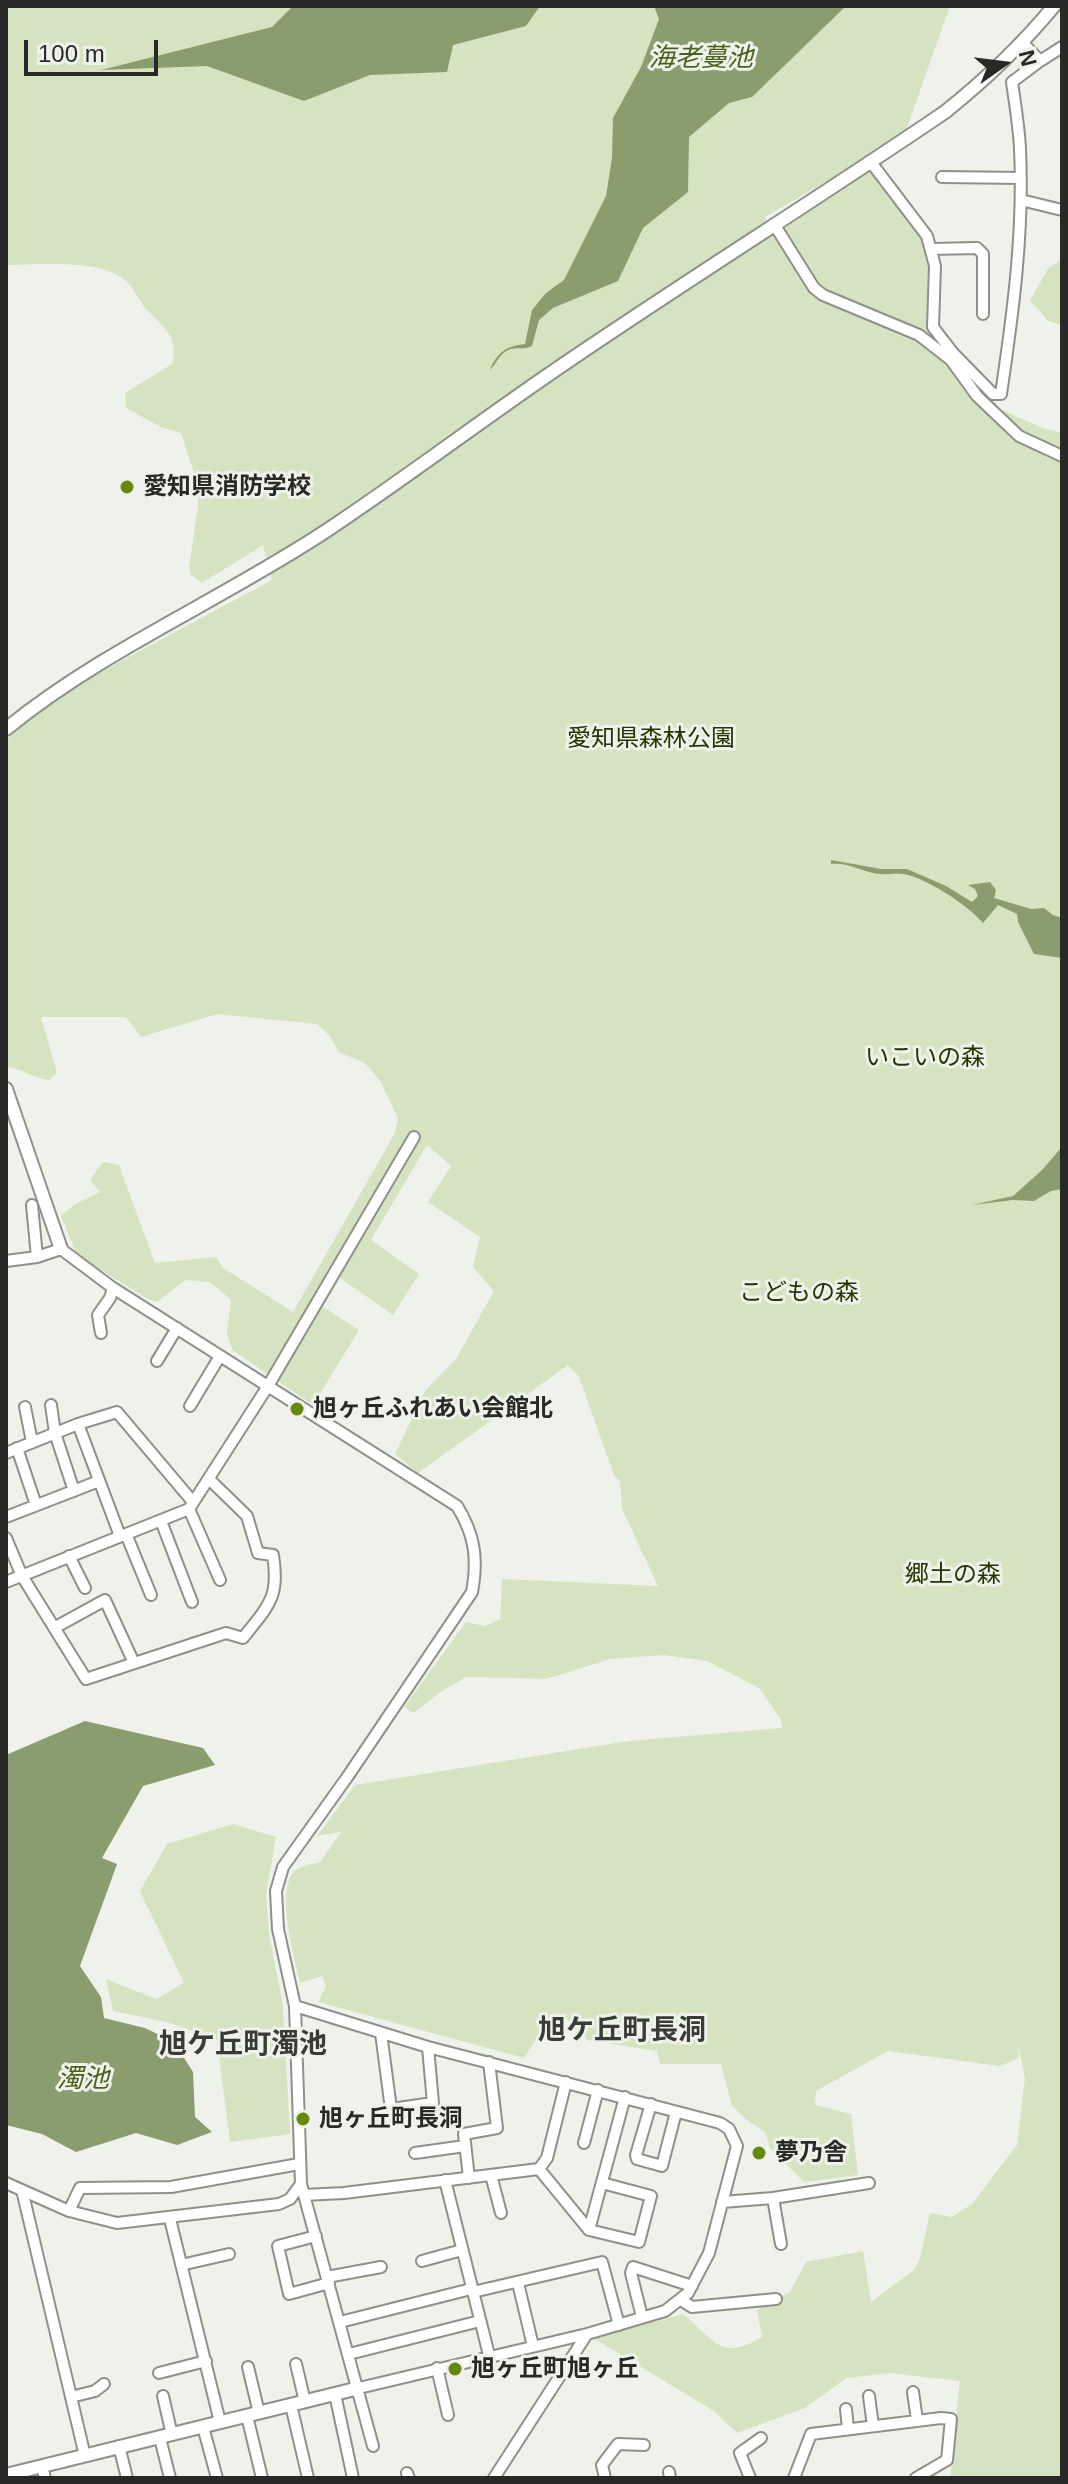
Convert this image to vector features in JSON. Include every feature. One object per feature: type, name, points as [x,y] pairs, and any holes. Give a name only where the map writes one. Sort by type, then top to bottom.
[{"type":"street","points":[[6,729],[45,697],[96,665],[206,604],[328,530],[565,363],[945,112],[986,79],[1023,43],[1054,6]]},
{"type":"street","points":[[1023,43],[1040,61]]},
{"type":"street","points":[[774,224],[814,288],[823,295],[919,335],[953,357],[993,394],[1001,394],[1018,264],[1021,200],[1020,146],[1012,82],[1062,47]]},
{"type":"street","points":[[870,161],[927,236],[935,266],[931,322],[977,396],[1019,436],[1062,456]]},
{"type":"street","points":[[942,177],[1021,178]]},
{"type":"street","points":[[1021,200],[1062,210]]},
{"type":"street","points":[[932,249],[977,248],[983,254],[983,314]]},
{"type":"street","points":[[6,1089],[8,1103],[61,1249],[113,1288],[457,1506],[469,1525],[475,1545],[477,1568],[472,1592],[462,1611],[283,1867],[276,1891],[278,1929],[295,2006],[302,2189],[373,2446]]},
{"type":"street","points":[[6,1582],[161,1521],[191,1505],[268,1386],[414,1137]]},
{"type":"street","points":[[32,1205],[37,1257]]},
{"type":"street","points":[[6,1261],[37,1257],[61,1249]]},
{"type":"street","points":[[101,1333],[98,1315],[113,1288]]},
{"type":"street","points":[[157,1361],[177,1328]]},
{"type":"street","points":[[190,1406],[220,1356]]},
{"type":"street","points":[[51,1405],[55,1433],[74,1491]]},
{"type":"street","points":[[25,1407],[32,1442]]},
{"type":"street","points":[[36,1505],[11,1450],[117,1412],[191,1505],[220,1580]]},
{"type":"street","points":[[78,1424],[99,1481],[151,1595]]},
{"type":"street","points":[[6,1538],[22,1576],[86,1679],[226,1633],[243,1638],[272,1600],[276,1574],[273,1555],[258,1553],[247,1516],[210,1480]]},
{"type":"street","points":[[6,1517],[99,1481]]},
{"type":"street","points":[[161,1521],[192,1602]]},
{"type":"street","points":[[69,1556],[85,1588]]},
{"type":"street","points":[[54,1628],[105,1600],[134,1663]]},
{"type":"street","points":[[6,2475],[44,2472],[119,2446],[587,2334],[665,2311],[681,2300],[692,2286],[709,2253],[736,2155],[735,2138],[720,2123],[428,2047],[295,2006]]},
{"type":"street","points":[[381,2033],[391,2109],[433,2103],[428,2047]]},
{"type":"street","points":[[469,2178],[464,2134],[497,2128],[489,2062]]},
{"type":"street","points":[[6,2183],[69,2211],[117,2223],[279,2204],[302,2189],[344,2193],[539,2169],[547,2158],[566,2082]]},
{"type":"street","points":[[584,2143],[598,2090]]},
{"type":"street","points":[[589,2230],[625,2097]]},
{"type":"street","points":[[651,2104],[637,2159],[662,2166],[676,2112]]},
{"type":"street","points":[[415,2153],[465,2146]]},
{"type":"street","points":[[69,2211],[80,2188],[171,2187],[299,2164]]},
{"type":"street","points":[[539,2169],[589,2230],[639,2242],[651,2196],[602,2183]]},
{"type":"street","points":[[491,2175],[501,2213]]},
{"type":"street","points":[[445,2180],[489,2355]]},
{"type":"street","points":[[722,2202],[773,2198],[869,2183]]},
{"type":"street","points":[[22,2190],[85,2456]]},
{"type":"street","points":[[773,2198],[781,2244]]},
{"type":"street","points":[[170,2219],[220,2422]]},
{"type":"street","points":[[316,2236],[278,2246],[289,2294],[328,2280],[381,2267]]},
{"type":"street","points":[[422,2261],[462,2250]]},
{"type":"street","points":[[181,2265],[229,2254]]},
{"type":"street","points":[[340,2322],[602,2262],[619,2325]]},
{"type":"street","points":[[642,2317],[631,2273],[633,2267],[692,2286]]},
{"type":"street","points":[[518,2283],[533,2346]]},
{"type":"street","points":[[681,2300],[692,2307],[776,2299]]},
{"type":"street","points":[[349,2354],[480,2321]]},
{"type":"street","points":[[494,2478],[587,2334]]},
{"type":"street","points":[[159,2373],[206,2361]]},
{"type":"street","points":[[296,2364],[305,2402]]},
{"type":"street","points":[[248,2367],[262,2478]]},
{"type":"street","points":[[437,2368],[448,2415]]},
{"type":"street","points":[[71,2397],[95,2391],[104,2384]]},
{"type":"street","points":[[913,2392],[917,2420]]},
{"type":"street","points":[[335,2394],[353,2478]]},
{"type":"street","points":[[163,2396],[170,2478]]},
{"type":"street","points":[[869,2396],[873,2426]]},
{"type":"street","points":[[291,2405],[308,2478]]},
{"type":"street","points":[[846,2409],[848,2429]]},
{"type":"street","points":[[794,2478],[811,2434],[917,2420],[951,2419],[947,2460],[916,2478]]},
{"type":"street","points":[[203,2427],[217,2478]]},
{"type":"street","points":[[750,2478],[740,2453],[761,2438]]},
{"type":"street","points":[[605,2478],[602,2465],[618,2444],[644,2445]]},
{"type":"street","points":[[119,2446],[127,2478]]},
{"type":"green space","name":"愛知県森林公園","points":[[27,6],[950,6],[904,136],[765,217],[771,232],[790,254],[814,295],[828,304],[919,340],[950,362],[1007,430],[1062,460],[1062,2478],[950,2478],[960,2381],[889,2373],[846,2378],[805,2408],[737,2433],[714,2411],[593,2338],[683,2314],[719,2345],[737,2348],[762,2337],[757,2310],[790,2292],[806,2262],[863,2251],[871,2302],[914,2270],[920,2259],[930,2213],[952,2217],[972,2204],[1017,2145],[1025,2078],[1018,2044],[1019,2058],[1000,2066],[888,2051],[816,2091],[815,2105],[851,2114],[858,2175],[804,2182],[770,2148],[765,2132],[732,2106],[721,2064],[660,2064],[657,2051],[587,2040],[562,2015],[549,2019],[524,2058],[318,2002],[326,1986],[322,1976],[300,1983],[286,1907],[290,1879],[296,1870],[320,1862],[341,1832],[317,1836],[355,1785],[629,1741],[782,1728],[780,1718],[759,1688],[707,1661],[663,1655],[610,1659],[546,1679],[466,1677],[414,1713],[404,1707],[466,1622],[485,1626],[500,1619],[502,1579],[658,1586],[622,1509],[620,1481],[614,1475],[579,1377],[568,1365],[418,1473],[395,1454],[425,1391],[456,1359],[494,1291],[473,1267],[480,1237],[428,1202],[451,1166],[427,1145],[371,1240],[419,1274],[393,1315],[340,1278],[323,1307],[359,1330],[313,1405],[232,1350],[227,1333],[231,1300],[210,1282],[185,1280],[157,1302],[77,1255],[61,1216],[75,1204],[100,1192],[90,1180],[103,1162],[119,1165],[155,1263],[216,1257],[223,1268],[293,1312],[395,1133],[398,1119],[381,1082],[365,1063],[339,1052],[329,1035],[317,1024],[217,1014],[141,1037],[126,1017],[41,1017],[57,1073],[49,1080],[43,1079],[9,1067],[6,1059],[6,741],[45,704],[272,580],[263,545],[202,583],[191,575],[189,568],[198,485],[181,433],[163,428],[126,408],[125,393],[172,364],[174,348],[166,329],[146,309],[127,282],[116,274],[87,266],[6,265],[6,9]]},
{"type":"green space","points":[[868,169],[875,172],[920,228],[931,254],[929,323],[944,348],[912,327],[824,290],[812,278],[782,230]]},
{"type":"green space","points":[[1062,260],[1062,326],[1047,320],[1030,300],[1049,267]]},
{"type":"green space","points":[[963,368],[1002,410],[1062,433],[1062,451],[1018,431],[984,399]]},
{"type":"green space","points":[[233,1824],[276,1837],[266,1894],[269,1934],[283,2006],[290,2134],[230,2142],[217,2040],[167,2022],[113,2011],[106,1979],[156,1999],[184,1983],[140,1891],[167,1844]]},
{"type":"water","points":[[293,6],[540,6],[526,26],[453,45],[447,72],[370,75],[304,101],[207,66],[101,70],[272,27]]},
{"type":"water","name":"海老蔓池","points":[[654,6],[846,6],[752,97],[729,103],[689,137],[688,192],[643,228],[618,281],[553,308],[539,320],[532,346],[507,350],[490,370],[503,351],[525,344],[532,310],[546,293],[564,280],[606,196],[612,158],[613,118],[641,67],[659,19]]},
{"type":"water","points":[[831,860],[881,869],[907,869],[946,886],[972,902],[978,896],[975,889],[968,885],[990,882],[996,890],[994,898],[1031,909],[1044,908],[1062,918],[1062,958],[1034,954],[1017,914],[998,905],[983,923],[968,908],[924,881],[900,874],[873,873],[831,864]]},
{"type":"water","points":[[1062,1147],[1062,1189],[1051,1191],[1034,1201],[972,1205],[1013,1196]]},
{"type":"water","name":"濁池","points":[[85,1721],[203,1748],[215,1765],[143,1786],[102,1858],[117,1864],[80,1966],[101,1997],[104,2018],[145,2028],[174,2042],[193,2072],[195,2117],[212,2132],[177,2145],[136,2133],[76,2152],[42,2134],[6,2125],[6,1755]]},
{"type":"place","name":"愛知県消防学校","points":[[127,487]]},
{"type":"place","name":"旭ヶ丘ふれあい会館北","points":[[297,1409]]},
{"type":"place","name":"旭ヶ丘町長洞","points":[[303,2119]]},
{"type":"place","name":"夢乃舎","points":[[759,2153]]},
{"type":"place","name":"旭ヶ丘町旭ヶ丘","points":[[455,2369]]},
{"type":"district","name":"旭ケ丘町長洞","points":[[622,2031]]},
{"type":"district","name":"旭ケ丘町濁池","points":[[243,2045]]},
{"type":"park label","name":"いこいの森","points":[[925,1058]]},
{"type":"park label","name":"こどもの森","points":[[799,1293]]},
{"type":"park label","name":"郷土の森","points":[[953,1575]]}]
